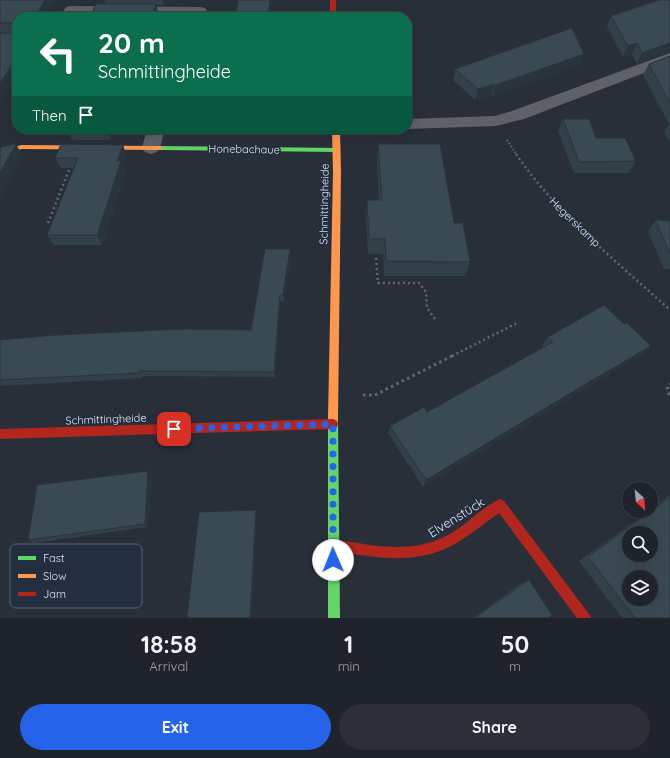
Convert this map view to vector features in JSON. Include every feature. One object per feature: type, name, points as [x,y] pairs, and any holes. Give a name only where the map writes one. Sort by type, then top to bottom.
[{"type":"street","points":[[333,0],[333,12]]},
{"type":"street","points":[[70,12],[71,10],[201,9]]},
{"type":"street","points":[[412,124],[495,121],[518,115],[670,58]]},
{"type":"street","points":[[151,148],[155,134]]},
{"type":"street","name":"Schmittingheide","points":[[334,618],[333,397],[336,134]]},
{"type":"street","name":"Honebachaue","points":[[0,152],[22,147],[336,150]]},
{"type":"street","name":"Schmittingheide","points":[[0,434],[333,424]]},
{"type":"street","name":"Elvenstück","points":[[333,545],[391,553],[430,549],[446,542],[500,505],[585,618]]},
{"type":"path","name":"Hegerskamp","points":[[495,121],[509,144],[543,190],[575,224],[670,310]]},
{"type":"path","points":[[48,223],[78,147]]},
{"type":"path","points":[[376,258],[378,283],[419,283],[426,292],[427,308],[435,320]]},
{"type":"path","points":[[333,397],[375,395],[517,323]]},
{"type":"path","points":[[669,395],[667,386],[670,384]]},
{"type":"building","points":[[0,0],[45,0],[38,12],[12,12],[12,23],[0,23]]},
{"type":"building","points":[[238,0],[270,0],[269,12],[236,12]]},
{"type":"building","points":[[659,0],[670,0],[670,43],[642,53],[637,43],[628,46],[611,16]]},
{"type":"building","points":[[96,4],[156,4],[153,12],[92,12]]},
{"type":"building","points":[[572,28],[584,54],[496,85],[478,89],[455,69]]},
{"type":"building","points":[[0,33],[12,33],[12,64],[0,84]]},
{"type":"building","points":[[670,56],[670,103],[649,64]]},
{"type":"building","points":[[563,119],[589,119],[596,138],[625,138],[636,161],[579,162]]},
{"type":"building","points":[[16,144],[0,173],[0,147]]},
{"type":"building","points":[[61,144],[123,145],[117,161],[121,161],[97,235],[47,235],[78,158],[55,158]]},
{"type":"building","points":[[378,144],[440,144],[454,223],[463,223],[470,262],[386,261],[385,239],[369,239],[367,200],[382,200]]},
{"type":"building","points":[[655,220],[670,221],[670,253]]},
{"type":"building","points":[[265,249],[290,249],[283,295],[280,295],[274,372],[139,371],[139,373],[0,380],[0,340],[57,335],[184,329],[251,330]]},
{"type":"building","points":[[604,305],[624,324],[627,323],[651,346],[426,480],[390,426],[424,407],[427,412],[553,342],[548,337]]},
{"type":"building","points":[[148,471],[145,524],[28,540],[37,485]]},
{"type":"building","points":[[670,497],[670,617],[635,618],[626,606],[658,606],[658,570],[622,570],[622,601],[588,557],[622,532],[622,562],[658,562],[658,526],[630,526],[641,518],[658,518],[658,506]]},
{"type":"building","points":[[256,510],[250,618],[187,618],[199,512]]},
{"type":"building","points":[[529,580],[552,615],[548,618],[474,618]]},
{"type":"traffic: fast","points":[[160,148],[337,150]]},
{"type":"traffic: fast","points":[[333,418],[334,618]]},
{"type":"traffic: slow","points":[[333,418],[337,172],[336,134]]},
{"type":"traffic: slow","points":[[0,152],[22,147],[160,148]]},
{"type":"traffic: jam","points":[[333,0],[333,12]]},
{"type":"traffic: jam","points":[[0,434],[333,424]]},
{"type":"traffic: jam","points":[[333,545],[394,553],[418,552],[449,541],[500,505],[585,618]]},
{"type":"route","points":[[174,429],[333,424],[333,560]]}]
